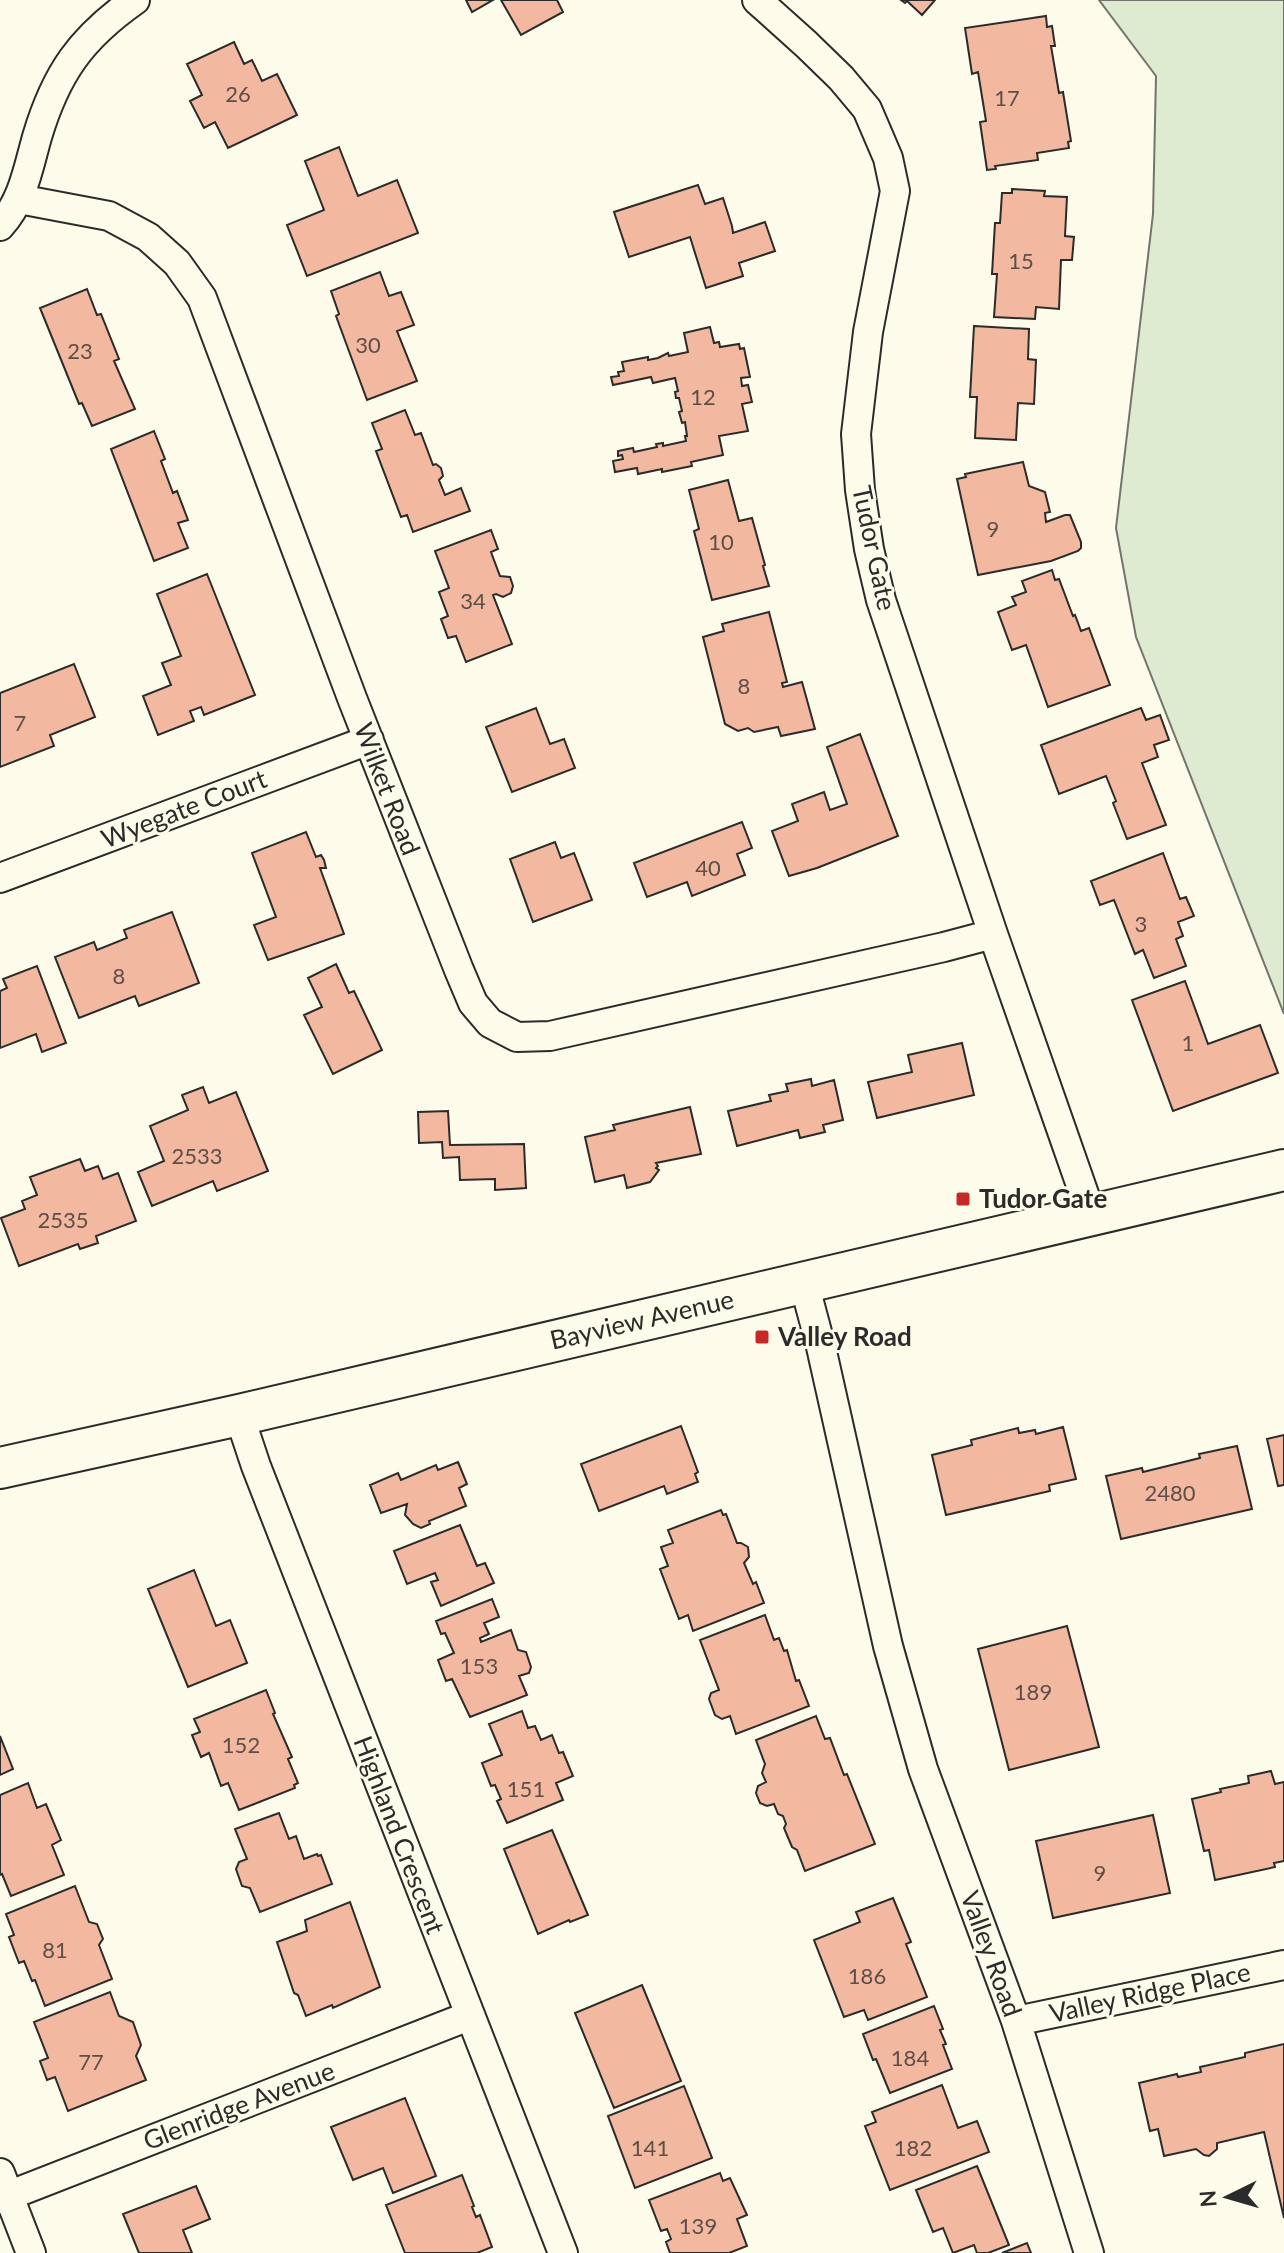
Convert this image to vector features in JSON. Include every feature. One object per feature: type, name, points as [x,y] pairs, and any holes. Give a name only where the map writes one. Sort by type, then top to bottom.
[{"type":"main road","name":"Bayview Avenue","points":[[0,1468],[239,1415],[1284,1170]]},
{"type":"street","points":[[0,226],[19,199],[46,109],[66,66],[105,22],[135,0]]},
{"type":"street","name":"Tudor Gate","points":[[757,0],[806,44],[867,109],[888,158],[895,191],[868,332],[856,434],[869,549],[881,600],[1091,1214]]},
{"type":"street","name":"Wilket Road","points":[[19,199],[109,216],[148,237],[177,263],[202,298],[369,740],[473,1003],[490,1023],[517,1037],[550,1036],[993,934]]},
{"type":"street","name":"Wyegate Court","points":[[0,878],[369,740]]},
{"type":"street","name":"Valley Road","points":[[804,1283],[888,1646],[910,1723],[928,1783],[1016,2021],[1089,2253]]},
{"type":"street","name":"Highland Crescent","points":[[239,1415],[256,1466],[563,2253]]},
{"type":"street","name":"Valley Ridge Place","points":[[1016,2021],[1284,1965]]},
{"type":"street","name":"Glenridge Avenue","points":[[3,2190],[469,2016]]},
{"type":"street","points":[[3,2190],[31,2253]]},
{"type":"green space","points":[[1099,0],[1284,0],[1284,1014],[1136,637],[1116,528],[1153,214],[1156,76]]},
{"type":"building","points":[[466,0],[493,0],[472,12]]},
{"type":"building","points":[[501,0],[557,0],[563,12],[521,35]]},
{"type":"building","points":[[901,0],[935,0],[922,15],[907,1]]},
{"type":"building","points":[[1046,16],[1047,27],[1052,26],[1055,46],[1051,46],[1059,93],[1063,92],[1071,141],[1068,142],[1069,148],[1037,153],[1038,160],[987,170],[980,122],[986,121],[978,72],[972,74],[965,28]]},
{"type":"building","points":[[234,42],[244,64],[252,60],[262,81],[277,74],[297,115],[228,148],[215,122],[204,128],[190,101],[202,95],[187,64]]},
{"type":"building","points":[[339,147],[358,196],[397,180],[418,233],[307,276],[287,225],[324,210],[305,161]]},
{"type":"building","points":[[698,185],[705,204],[723,198],[733,233],[765,222],[775,251],[739,263],[743,276],[706,288],[690,237],[629,257],[614,212]]},
{"type":"building","points":[[1012,189],[1045,191],[1044,196],[1067,197],[1065,236],[1074,237],[1072,260],[1061,260],[1059,309],[1036,307],[1035,319],[994,317],[997,274],[992,274],[995,223],[1000,223],[1002,193],[1012,193]]},
{"type":"building","points":[[380,272],[389,296],[401,292],[414,325],[397,331],[417,381],[367,400],[336,316],[339,314],[331,291]]},
{"type":"building","points":[[87,289],[119,359],[114,361],[135,409],[92,426],[82,403],[79,404],[40,308]]},
{"type":"building","points":[[974,326],[1029,329],[1028,359],[1036,360],[1034,404],[1018,403],[1016,440],[975,438],[977,397],[970,397]]},
{"type":"building","points":[[710,327],[714,343],[719,342],[720,347],[739,344],[740,349],[744,348],[750,377],[741,378],[742,386],[748,385],[752,402],[742,404],[748,431],[719,436],[723,455],[691,462],[692,466],[638,474],[637,468],[615,472],[613,461],[623,459],[622,455],[618,456],[618,451],[633,448],[634,452],[657,447],[656,444],[663,443],[663,446],[686,441],[687,436],[685,422],[682,423],[679,412],[682,411],[679,398],[676,398],[675,378],[653,383],[651,377],[613,385],[611,377],[619,376],[618,372],[624,371],[622,362],[688,352],[684,333]]},
{"type":"building","points":[[405,410],[415,435],[421,433],[433,465],[441,468],[443,476],[439,480],[445,495],[461,488],[470,511],[413,532],[407,515],[401,517],[376,451],[382,449],[372,423]]},
{"type":"building","points":[[154,431],[173,493],[177,491],[188,520],[178,523],[188,548],[154,561],[111,449]]},
{"type":"building","points":[[1023,462],[1029,486],[1045,492],[1050,512],[1045,513],[1046,522],[1070,515],[1081,548],[1051,561],[978,575],[957,479],[966,477],[965,474]]},
{"type":"building","points":[[728,480],[739,521],[752,518],[769,586],[712,600],[694,531],[699,529],[689,490]]},
{"type":"building","points":[[491,530],[498,549],[491,552],[500,576],[510,577],[513,586],[511,593],[503,597],[493,595],[512,644],[466,662],[456,636],[448,638],[441,619],[448,616],[439,592],[449,588],[435,551]]},
{"type":"building","points":[[1052,570],[1055,580],[1059,579],[1081,631],[1089,628],[1110,685],[1048,707],[1026,645],[1012,650],[998,612],[1016,605],[1012,597],[1026,592],[1022,581]]},
{"type":"building","points":[[207,574],[255,695],[204,715],[201,707],[190,711],[194,721],[158,735],[143,696],[171,685],[162,663],[181,656],[157,594]]},
{"type":"building","points":[[769,612],[787,682],[782,683],[783,687],[802,682],[815,729],[781,736],[778,727],[754,732],[748,728],[738,731],[725,724],[703,637],[724,631],[722,624]]},
{"type":"building","points":[[74,664],[95,717],[50,735],[54,746],[0,767],[0,693]]},
{"type":"building","points":[[536,708],[550,744],[564,739],[575,768],[512,792],[486,727]]},
{"type":"building","points":[[1141,708],[1146,720],[1160,715],[1169,740],[1154,745],[1158,757],[1142,763],[1166,825],[1127,839],[1106,776],[1059,794],[1041,745]]},
{"type":"building","points":[[860,734],[898,836],[789,876],[772,831],[798,821],[792,804],[824,792],[830,810],[847,804],[827,747]]},
{"type":"building","points":[[742,822],[752,848],[737,854],[745,875],[692,896],[687,882],[647,897],[634,863]]},
{"type":"building","points":[[306,832],[316,857],[321,855],[324,860],[326,868],[320,868],[344,934],[268,960],[254,925],[276,917],[252,853]]},
{"type":"building","points":[[555,842],[561,858],[574,853],[592,900],[533,922],[510,859]]},
{"type":"building","points":[[1163,853],[1180,899],[1186,897],[1194,916],[1178,922],[1183,936],[1176,939],[1186,966],[1154,978],[1143,950],[1135,954],[1114,900],[1100,905],[1091,881]]},
{"type":"building","points":[[172,912],[199,983],[139,1006],[135,996],[79,1018],[55,957],[94,942],[97,950],[127,938],[124,930]]},
{"type":"building","points":[[336,964],[349,993],[354,991],[382,1050],[333,1074],[304,1015],[322,1007],[308,978]]},
{"type":"building","points":[[37,966],[66,1043],[42,1052],[36,1034],[0,1048],[0,991],[7,988],[3,979]]},
{"type":"building","points":[[1185,981],[1208,1044],[1260,1025],[1278,1073],[1173,1111],[1132,1000]]},
{"type":"building","points":[[962,1043],[974,1095],[877,1118],[868,1082],[912,1072],[908,1055]]},
{"type":"building","points":[[811,1079],[812,1086],[834,1080],[843,1120],[823,1125],[825,1132],[800,1138],[798,1130],[737,1146],[728,1111],[771,1101],[769,1095],[788,1091],[786,1084]]},
{"type":"building","points":[[203,1087],[209,1103],[236,1092],[268,1171],[217,1191],[213,1181],[152,1206],[138,1172],[164,1161],[150,1126],[188,1110],[182,1095]]},
{"type":"building","points":[[690,1107],[701,1154],[656,1163],[659,1170],[650,1182],[627,1188],[624,1175],[595,1182],[585,1137],[615,1130],[613,1125]]},
{"type":"building","points":[[448,1111],[450,1145],[524,1144],[526,1188],[495,1190],[495,1179],[460,1180],[459,1157],[443,1158],[442,1142],[419,1143],[418,1112]]},
{"type":"building","points":[[80,1159],[85,1171],[98,1166],[103,1179],[118,1173],[136,1221],[96,1236],[98,1243],[80,1249],[78,1244],[19,1266],[1,1218],[25,1209],[22,1201],[37,1195],[30,1177]]},
{"type":"building","points":[[681,1426],[698,1472],[695,1474],[698,1482],[667,1494],[664,1486],[599,1511],[581,1464]]},
{"type":"building","points":[[1063,1427],[1076,1479],[1049,1485],[1050,1491],[946,1515],[932,1455],[972,1445],[971,1440],[1018,1428],[1019,1433],[1035,1430],[1036,1434]]},
{"type":"building","points":[[1284,1435],[1284,1485],[1278,1486],[1267,1439]]},
{"type":"building","points":[[1237,1446],[1252,1509],[1121,1539],[1106,1476],[1142,1468],[1143,1472],[1200,1458],[1199,1454]]},
{"type":"building","points":[[458,1462],[467,1484],[459,1488],[466,1506],[429,1521],[430,1524],[421,1528],[405,1515],[407,1504],[381,1513],[370,1485],[398,1473],[401,1480],[436,1465],[438,1470]]},
{"type":"building","points":[[721,1510],[723,1515],[726,1514],[737,1543],[748,1547],[749,1557],[744,1563],[764,1603],[693,1631],[688,1615],[679,1619],[660,1569],[668,1566],[661,1547],[673,1543],[668,1530]]},
{"type":"building","points":[[460,1525],[477,1566],[485,1563],[494,1583],[441,1606],[431,1582],[438,1580],[435,1573],[407,1584],[394,1551]]},
{"type":"building","points":[[194,1570],[216,1626],[230,1620],[247,1663],[188,1687],[148,1589]]},
{"type":"building","points":[[492,1599],[499,1617],[484,1623],[489,1634],[480,1638],[481,1642],[511,1630],[518,1650],[526,1652],[531,1667],[529,1673],[519,1676],[527,1695],[470,1717],[452,1679],[446,1681],[438,1660],[454,1653],[436,1621]]},
{"type":"building","points":[[765,1615],[774,1640],[779,1638],[784,1651],[787,1650],[796,1681],[799,1680],[809,1706],[736,1734],[730,1716],[722,1719],[715,1715],[709,1699],[711,1693],[719,1690],[700,1640]]},
{"type":"building","points":[[1067,1626],[1099,1747],[1009,1770],[978,1649]]},
{"type":"building","points":[[266,1690],[292,1757],[288,1759],[298,1783],[294,1785],[295,1788],[239,1810],[228,1783],[221,1786],[209,1753],[201,1757],[192,1735],[200,1732],[194,1719]]},
{"type":"building","points":[[522,1711],[528,1728],[535,1726],[541,1740],[552,1735],[573,1776],[556,1783],[563,1800],[507,1823],[497,1801],[501,1799],[495,1785],[491,1786],[482,1763],[502,1755],[489,1724]]},
{"type":"building","points":[[816,1716],[825,1739],[830,1738],[844,1775],[847,1774],[875,1844],[805,1871],[784,1828],[783,1816],[778,1814],[774,1804],[767,1806],[760,1803],[756,1793],[758,1786],[766,1782],[762,1773],[765,1764],[756,1740]]},
{"type":"building","points":[[0,1736],[13,1769],[0,1775]]},
{"type":"building","points":[[1271,1771],[1275,1784],[1284,1782],[1284,1861],[1274,1863],[1275,1867],[1215,1880],[1209,1850],[1204,1851],[1192,1799],[1249,1783],[1248,1776]]},
{"type":"building","points":[[28,1783],[37,1808],[46,1804],[61,1840],[52,1845],[64,1875],[11,1896],[0,1875],[0,1795]]},
{"type":"building","points":[[279,1813],[289,1839],[296,1836],[304,1859],[321,1855],[332,1884],[260,1912],[250,1888],[242,1886],[236,1869],[239,1862],[247,1859],[235,1829]]},
{"type":"building","points":[[1153,1815],[1170,1893],[1053,1918],[1036,1841]]},
{"type":"building","points":[[552,1830],[588,1915],[538,1934],[504,1849]]},
{"type":"building","points":[[75,1886],[89,1922],[97,1924],[103,1939],[99,1945],[112,1979],[45,2006],[24,1961],[19,1963],[9,1937],[14,1935],[6,1914]]},
{"type":"building","points":[[893,1898],[911,1942],[906,1944],[927,1997],[868,2020],[864,2010],[844,2017],[814,1940],[860,1922],[856,1912]]},
{"type":"building","points":[[350,1902],[380,1987],[333,2008],[332,2005],[306,2016],[298,1995],[294,1993],[277,1942],[307,1931],[305,1920]]},
{"type":"building","points":[[642,1985],[681,2081],[614,2108],[575,2013]]},
{"type":"building","points":[[110,1992],[119,2016],[133,2022],[141,2045],[136,2056],[146,2080],[68,2111],[55,2077],[47,2080],[40,2061],[48,2058],[34,2022]]},
{"type":"building","points":[[934,2006],[952,2069],[890,2093],[863,2034]]},
{"type":"building","points":[[1284,2044],[1284,2218],[1264,2132],[1217,2143],[1217,2149],[1209,2156],[1196,2149],[1164,2156],[1158,2129],[1150,2131],[1139,2083],[1201,2072],[1200,2067]]},
{"type":"building","points":[[942,2085],[958,2128],[977,2121],[989,2152],[890,2190],[865,2126],[876,2122],[872,2112]]},
{"type":"building","points":[[684,2086],[712,2158],[635,2188],[608,2116]]},
{"type":"building","points":[[405,2098],[436,2176],[393,2193],[383,2168],[353,2180],[331,2127]]},
{"type":"building","points":[[977,2166],[1009,2245],[988,2253],[977,2253],[974,2245],[953,2253],[943,2228],[933,2232],[916,2190]]},
{"type":"building","points":[[720,2173],[723,2181],[730,2178],[747,2215],[737,2219],[747,2246],[729,2253],[670,2253],[666,2242],[671,2239],[667,2229],[661,2231],[649,2200]]},
{"type":"building","points":[[462,2175],[476,2217],[480,2215],[492,2247],[477,2253],[405,2253],[386,2205]]},
{"type":"building","points":[[196,2186],[210,2219],[183,2230],[192,2253],[139,2253],[123,2214]]},
{"type":"building","points":[[1027,2243],[1031,2253],[1002,2253]]},
{"type":"place","name":"Tudor Gate","points":[[963,1199]]},
{"type":"place","name":"Valley Road","points":[[762,1337]]}]
